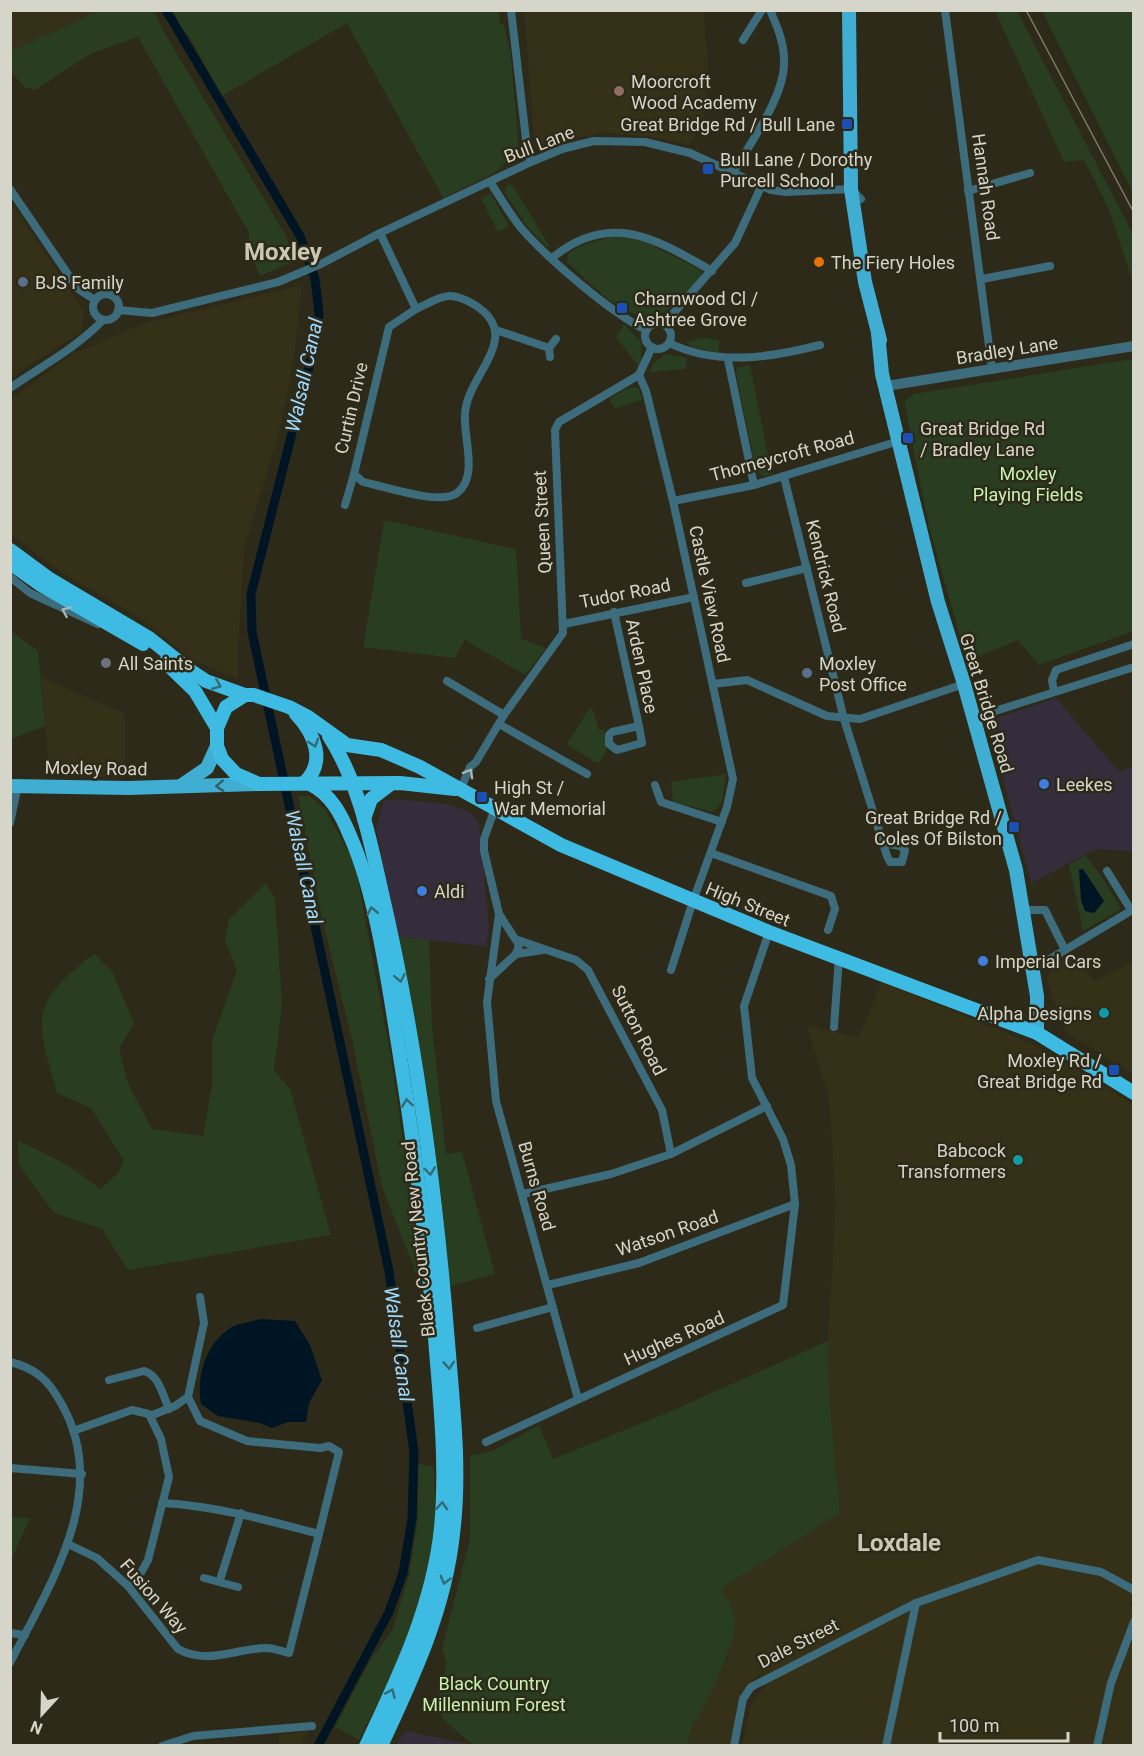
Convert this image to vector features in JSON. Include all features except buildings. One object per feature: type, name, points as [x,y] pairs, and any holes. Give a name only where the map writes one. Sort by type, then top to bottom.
[{"type":"highway","points":[[10,550],[48,578],[126,622],[206,681],[284,705],[304,723],[316,747],[315,768],[302,783],[266,784],[236,774],[222,759],[217,746],[217,728],[226,707],[249,695]]},
{"type":"highway","points":[[10,563],[41,585],[140,642],[169,665],[195,691],[217,728]]},
{"type":"highway","name":"High Street","points":[[284,705],[308,717],[347,745],[381,750],[446,780],[458,790],[561,845],[693,902],[1037,1033],[1134,1093]]},
{"type":"highway","name":"Black Country New Road","points":[[324,729],[344,759],[353,783],[364,819],[391,933],[424,1126],[443,1286],[456,1445],[456,1497],[448,1567],[430,1634],[381,1746]]},
{"type":"highway","points":[[364,819],[371,799],[396,783],[405,773],[401,759]]},
{"type":"highway","name":"High Street","points":[[302,783],[396,783],[458,790]]},
{"type":"highway","name":"Black Country New Road","points":[[302,783],[331,800],[352,840],[378,935],[398,1039],[420,1192],[441,1410],[444,1461],[441,1529],[429,1593],[407,1658],[366,1746]]},
{"type":"main road","name":"Great Bridge Road","points":[[849,10],[851,132],[856,194]]},
{"type":"main road","name":"Great Bridge Road","points":[[851,132],[859,169],[854,223],[860,237],[865,282],[878,333],[879,356],[938,602],[964,684],[1016,870],[1038,1007],[1037,1033]]},
{"type":"main road","points":[[180,786],[207,768],[217,746]]},
{"type":"main road","name":"Moxley Road","points":[[14,785],[266,784]]},
{"type":"street","points":[[511,10],[527,148],[531,162]]},
{"type":"street","points":[[743,40],[762,10]]},
{"type":"street","points":[[733,173],[782,80],[785,61],[783,44],[770,10]]},
{"type":"street","name":"Hannah Road","points":[[945,10],[992,369]]},
{"type":"street","name":"Bull Lane","points":[[118,310],[152,313],[268,284],[300,273],[531,162],[562,149],[588,142],[618,140],[682,150],[761,187],[786,192],[856,194]]},
{"type":"street","points":[[968,191],[1030,173]]},
{"type":"street","points":[[490,182],[521,227],[552,258],[630,322],[646,330]]},
{"type":"street","points":[[664,324],[735,243],[761,187]]},
{"type":"street","points":[[10,189],[78,289],[95,300]]},
{"type":"street","points":[[552,258],[566,247],[590,236],[613,232],[636,233],[673,249],[712,271]]},
{"type":"street","points":[[380,233],[416,309]]},
{"type":"street","points":[[982,279],[1050,266]]},
{"type":"street","points":[[10,388],[41,366],[82,342],[103,320],[114,317],[118,310],[117,302],[111,296],[102,295],[95,300],[94,312],[103,320]]},
{"type":"street","name":"Curtin Drive","points":[[446,296],[459,296],[480,309],[496,330],[494,349],[477,376],[465,413],[468,474],[465,486],[450,497],[436,498],[363,482],[354,474],[389,327],[416,309],[446,296]]},
{"type":"street","points":[[655,323],[664,324],[671,334],[669,343],[662,348],[652,347],[645,340],[646,330],[655,323]]},
{"type":"street","points":[[496,330],[550,352],[556,339]]},
{"type":"street","points":[[669,343],[687,352],[728,360],[820,345]]},
{"type":"street","name":"Bradley Lane","points":[[886,386],[1134,346]]},
{"type":"street","points":[[639,375],[652,347]]},
{"type":"street","points":[[728,360],[754,485]]},
{"type":"street","name":"Castle View Road","points":[[639,375],[646,391],[673,501],[733,779],[733,789],[693,902],[672,970]]},
{"type":"street","name":"Queen Street","points":[[458,790],[504,715],[559,640],[564,624],[555,430],[559,422],[639,375]]},
{"type":"street","name":"Thorneycroft Road","points":[[673,501],[754,485],[899,441]]},
{"type":"street","points":[[345,506],[354,474]]},
{"type":"street","name":"Kendrick Road","points":[[784,477],[844,719],[883,843]]},
{"type":"street","points":[[746,583],[807,568]]},
{"type":"street","points":[[10,577],[30,594],[140,642]]},
{"type":"street","name":"Tudor Road","points":[[564,624],[694,597]]},
{"type":"street","name":"Arden Place","points":[[614,612],[639,726]]},
{"type":"street","points":[[1054,692],[1052,680],[1056,670],[1134,644]]},
{"type":"street","points":[[973,718],[1134,667]]},
{"type":"street","points":[[713,684],[747,680],[827,716],[860,719],[964,684]]},
{"type":"street","points":[[447,681],[504,715]]},
{"type":"street","points":[[499,724],[587,774]]},
{"type":"street","points":[[10,823],[14,785]]},
{"type":"street","points":[[655,785],[661,802],[722,822]]},
{"type":"street","points":[[494,810],[484,839],[484,851],[499,915],[494,952],[500,958],[512,957]]},
{"type":"street","points":[[711,853],[831,896],[835,909],[828,930]]},
{"type":"street","points":[[1033,969],[1132,910],[1107,871]]},
{"type":"street","points":[[1023,910],[1045,910],[1065,950]]},
{"type":"street","points":[[489,979],[512,957],[515,937],[499,915]]},
{"type":"street","points":[[769,932],[744,1006],[752,1077],[783,1139],[791,1165],[795,1204]]},
{"type":"street","points":[[495,939],[503,933],[515,937]]},
{"type":"street","name":"Sutton Road","points":[[515,937],[543,950],[576,960],[595,980],[662,1110],[670,1154]]},
{"type":"street","name":"Sutton Road","points":[[512,957],[543,950]]},
{"type":"street","name":"Burns Road","points":[[494,952],[486,1002],[496,1101],[578,1399]]},
{"type":"street","points":[[834,1027],[839,957]]},
{"type":"street","points":[[523,1194],[611,1174],[670,1154],[766,1106]]},
{"type":"street","name":"Watson Road","points":[[548,1285],[639,1263],[795,1204]]},
{"type":"street","name":"Hughes Road","points":[[486,1442],[781,1308],[784,1301],[795,1204]]},
{"type":"street","points":[[162,1503],[196,1505],[241,1513],[318,1534],[339,1452],[329,1446],[320,1448],[247,1441],[200,1421],[188,1397],[204,1323],[200,1297]]},
{"type":"street","points":[[477,1328],[553,1307]]},
{"type":"street","points":[[10,1362],[38,1372],[53,1388],[67,1413],[82,1474],[80,1498],[68,1544],[10,1663]]},
{"type":"street","points":[[109,1380],[144,1371],[149,1372],[155,1378],[169,1409]]},
{"type":"street","points":[[73,1431],[132,1410],[150,1416],[169,1409],[188,1397]]},
{"type":"street","points":[[128,1586],[144,1569],[169,1477],[167,1459],[150,1416]]},
{"type":"street","points":[[10,1468],[82,1474]]},
{"type":"street","points":[[220,1580],[241,1513]]},
{"type":"street","name":"Fusion Way","points":[[68,1544],[97,1558],[128,1586],[178,1649],[195,1657],[268,1648],[289,1653],[318,1534]]},
{"type":"street","name":"Dale Street","points":[[734,1746],[743,1700],[751,1686],[916,1603],[1038,1560],[1101,1572],[1134,1590]]},
{"type":"street","points":[[204,1578],[220,1580],[238,1587]]},
{"type":"street","points":[[886,1746],[916,1603]]},
{"type":"street","points":[[1097,1746],[1111,1683],[1134,1622]]},
{"type":"street","points":[[10,1633],[25,1635]]},
{"type":"street","points":[[162,1746],[193,1736],[312,1726]]},
{"type":"shaded area","points":[[11,10],[102,10],[102,11],[11,51]]},
{"type":"shaded area","name":"Moorcroft Wood Academy","points":[[524,11],[703,11],[708,64],[704,118],[689,145],[659,138],[603,132],[535,147]]},
{"type":"shaded area","points":[[11,203],[84,311],[81,332],[11,377]]},
{"type":"shaded area","points":[[302,285],[294,357],[281,425],[244,549],[238,679],[191,659],[142,619],[61,572],[11,534],[11,399],[73,354],[142,324]]},
{"type":"shaded area","points":[[41,677],[125,714],[125,778],[50,775]]},
{"type":"shaded area","points":[[1056,698],[1119,772],[1133,766],[1133,848],[1132,851],[1096,849],[1031,883],[988,721]]},
{"type":"shaded area","points":[[395,799],[446,804],[470,812],[479,824],[489,926],[486,946],[398,937],[376,829],[384,801]]},
{"type":"shaded area","points":[[1073,954],[1094,981],[1133,962],[1133,1074],[1066,1032],[1047,980],[1051,969]]},
{"type":"shaded area","points":[[882,982],[1032,1044],[1115,1092],[1133,1106],[1134,1599],[1130,1605],[1134,1607],[1133,1745],[742,1745],[751,1705],[766,1685],[762,1671],[742,1691],[731,1745],[695,1745],[687,1739],[716,1676],[728,1659],[735,1619],[721,1589],[840,1513],[829,1396],[828,1341],[836,1204],[829,1097],[807,1026],[859,1037]]},
{"type":"shaded area","points":[[308,1731],[301,1745],[278,1745],[279,1735]]},
{"type":"shaded area","points":[[405,1731],[473,1745],[396,1745]]},
{"type":"green space","points":[[102,10],[154,11],[164,32],[286,236],[294,261],[260,276],[248,247],[249,233],[138,37],[92,53],[35,90],[24,87],[11,71],[11,51]]},
{"type":"green space","points":[[170,11],[499,11],[500,24],[504,24],[511,56],[519,151],[496,172],[443,198],[347,23],[222,96],[189,36],[173,20]]},
{"type":"green space","points":[[995,11],[1017,11],[1133,234],[1133,282],[1109,209],[1084,160],[1064,162]]},
{"type":"green space","points":[[1042,11],[1133,11],[1133,193]]},
{"type":"green space","points":[[512,184],[550,247],[547,247],[529,229],[505,193],[506,186]]},
{"type":"green space","points":[[491,194],[509,226],[498,232],[481,198]]},
{"type":"green space","points":[[612,236],[638,238],[701,270],[701,277],[679,301],[664,312],[651,316],[638,315],[625,310],[599,292],[567,262],[568,254],[580,246]]},
{"type":"green space","points":[[624,324],[641,342],[639,367],[616,337]]},
{"type":"green space","points":[[705,338],[719,340],[719,354],[692,347],[685,342]]},
{"type":"green space","points":[[666,354],[687,358],[685,369],[649,372],[655,362]]},
{"type":"green space","name":"Moxley Playing Fields","points":[[1133,359],[1133,631],[1039,665],[1018,640],[967,661],[929,527],[904,401],[914,394]]},
{"type":"green space","points":[[750,365],[772,475],[763,476],[756,470],[736,374],[737,368]]},
{"type":"green space","points":[[630,387],[638,388],[643,399],[615,409],[609,399]]},
{"type":"green space","points":[[384,520],[516,549],[521,639],[546,648],[525,675],[465,640],[455,658],[363,647]]},
{"type":"green space","points":[[11,631],[38,651],[45,726],[11,739]]},
{"type":"green space","points":[[590,707],[599,730],[604,730],[607,749],[600,762],[595,762],[567,744]]},
{"type":"green space","points":[[726,774],[722,802],[714,812],[673,802],[671,782]]},
{"type":"green space","points":[[298,796],[309,796],[325,809],[355,864],[391,1057],[418,1242],[421,1285],[382,1187],[352,1039],[321,914]]},
{"type":"green space","points":[[1085,855],[1100,874],[1121,909],[1083,931],[1069,865]]},
{"type":"green space","points":[[266,883],[275,899],[282,1005],[274,1071],[290,1089],[331,1235],[128,1270],[102,1229],[54,1213],[19,1165],[18,1140],[69,1166],[101,1189],[118,1173],[124,1160],[91,1108],[57,1093],[45,1047],[42,1030],[43,1014],[57,986],[94,954],[112,971],[134,1023],[119,1049],[128,1083],[152,1129],[203,1136],[212,1085],[212,1041],[237,970],[225,940],[229,919]]},
{"type":"green space","points":[[398,937],[429,940],[432,1026],[446,1154],[462,1152],[495,1274],[450,1286],[435,1157]]},
{"type":"green space","points":[[828,1341],[829,1396],[840,1513],[721,1589],[734,1615],[735,1630],[725,1661],[687,1739],[695,1745],[473,1745],[443,1719],[437,1702],[447,1663],[442,1649],[470,1539],[470,1456],[492,1451],[539,1425],[553,1459],[669,1412]]},
{"type":"green space","name":"Black Country Millennium Forest","points":[[418,1464],[434,1467],[435,1528],[429,1564],[405,1642],[384,1691],[359,1740],[335,1727],[371,1659],[392,1631],[409,1576],[418,1519]]},
{"type":"green space","points":[[10,1517],[30,1518],[11,1560]]},
{"type":"water","points":[[1083,869],[1104,901],[1094,913],[1085,911],[1081,900],[1079,870]]},
{"type":"water","points":[[260,1319],[295,1321],[310,1345],[322,1380],[309,1403],[306,1422],[288,1422],[272,1428],[260,1423],[218,1416],[201,1404],[202,1372],[209,1351],[215,1342],[232,1327]]},
{"type":"waterway","name":"Walsall Canal","points":[[166,10],[300,236],[315,279],[319,313],[314,347],[251,594],[252,632],[389,1271],[414,1452],[412,1519],[403,1573],[389,1612],[318,1746]]},
{"type":"tram line","points":[[1026,10],[1134,213]]},
{"type":"place","name":"Moorcroft Wood Academy","points":[[619,91]]},
{"type":"place","name":"Great Bridge Rd / Bull Lane","points":[[847,124]]},
{"type":"place","name":"Bull Lane / Dorothy Purcell School","points":[[708,169]]},
{"type":"place","name":"The Fiery Holes","points":[[819,262]]},
{"type":"place","name":"BJS Family","points":[[23,282]]},
{"type":"place","name":"Charnwood Cl / Ashtree Grove","points":[[622,308]]},
{"type":"place","name":"Great Bridge Rd / Bradley Lane","points":[[908,438]]},
{"type":"place","name":"All Saints","points":[[106,663]]},
{"type":"place","name":"Moxley Post Office","points":[[807,673]]},
{"type":"place","name":"Leekes","points":[[1044,784]]},
{"type":"place","name":"High St / War Memorial","points":[[482,797]]},
{"type":"place","name":"Great Bridge Rd / Coles Of Bilston","points":[[1014,827]]},
{"type":"place","name":"Aldi","points":[[422,891]]},
{"type":"place","name":"Imperial Cars","points":[[983,961]]},
{"type":"place","name":"Alpha Designs","points":[[1104,1013]]},
{"type":"place","name":"Moxley Rd / Great Bridge Rd","points":[[1114,1070]]},
{"type":"place","name":"Babcock Transformers","points":[[1018,1160]]},
{"type":"district","name":"Moxley","points":[[283,252]]},
{"type":"district","name":"Loxdale","points":[[899,1543]]}]
